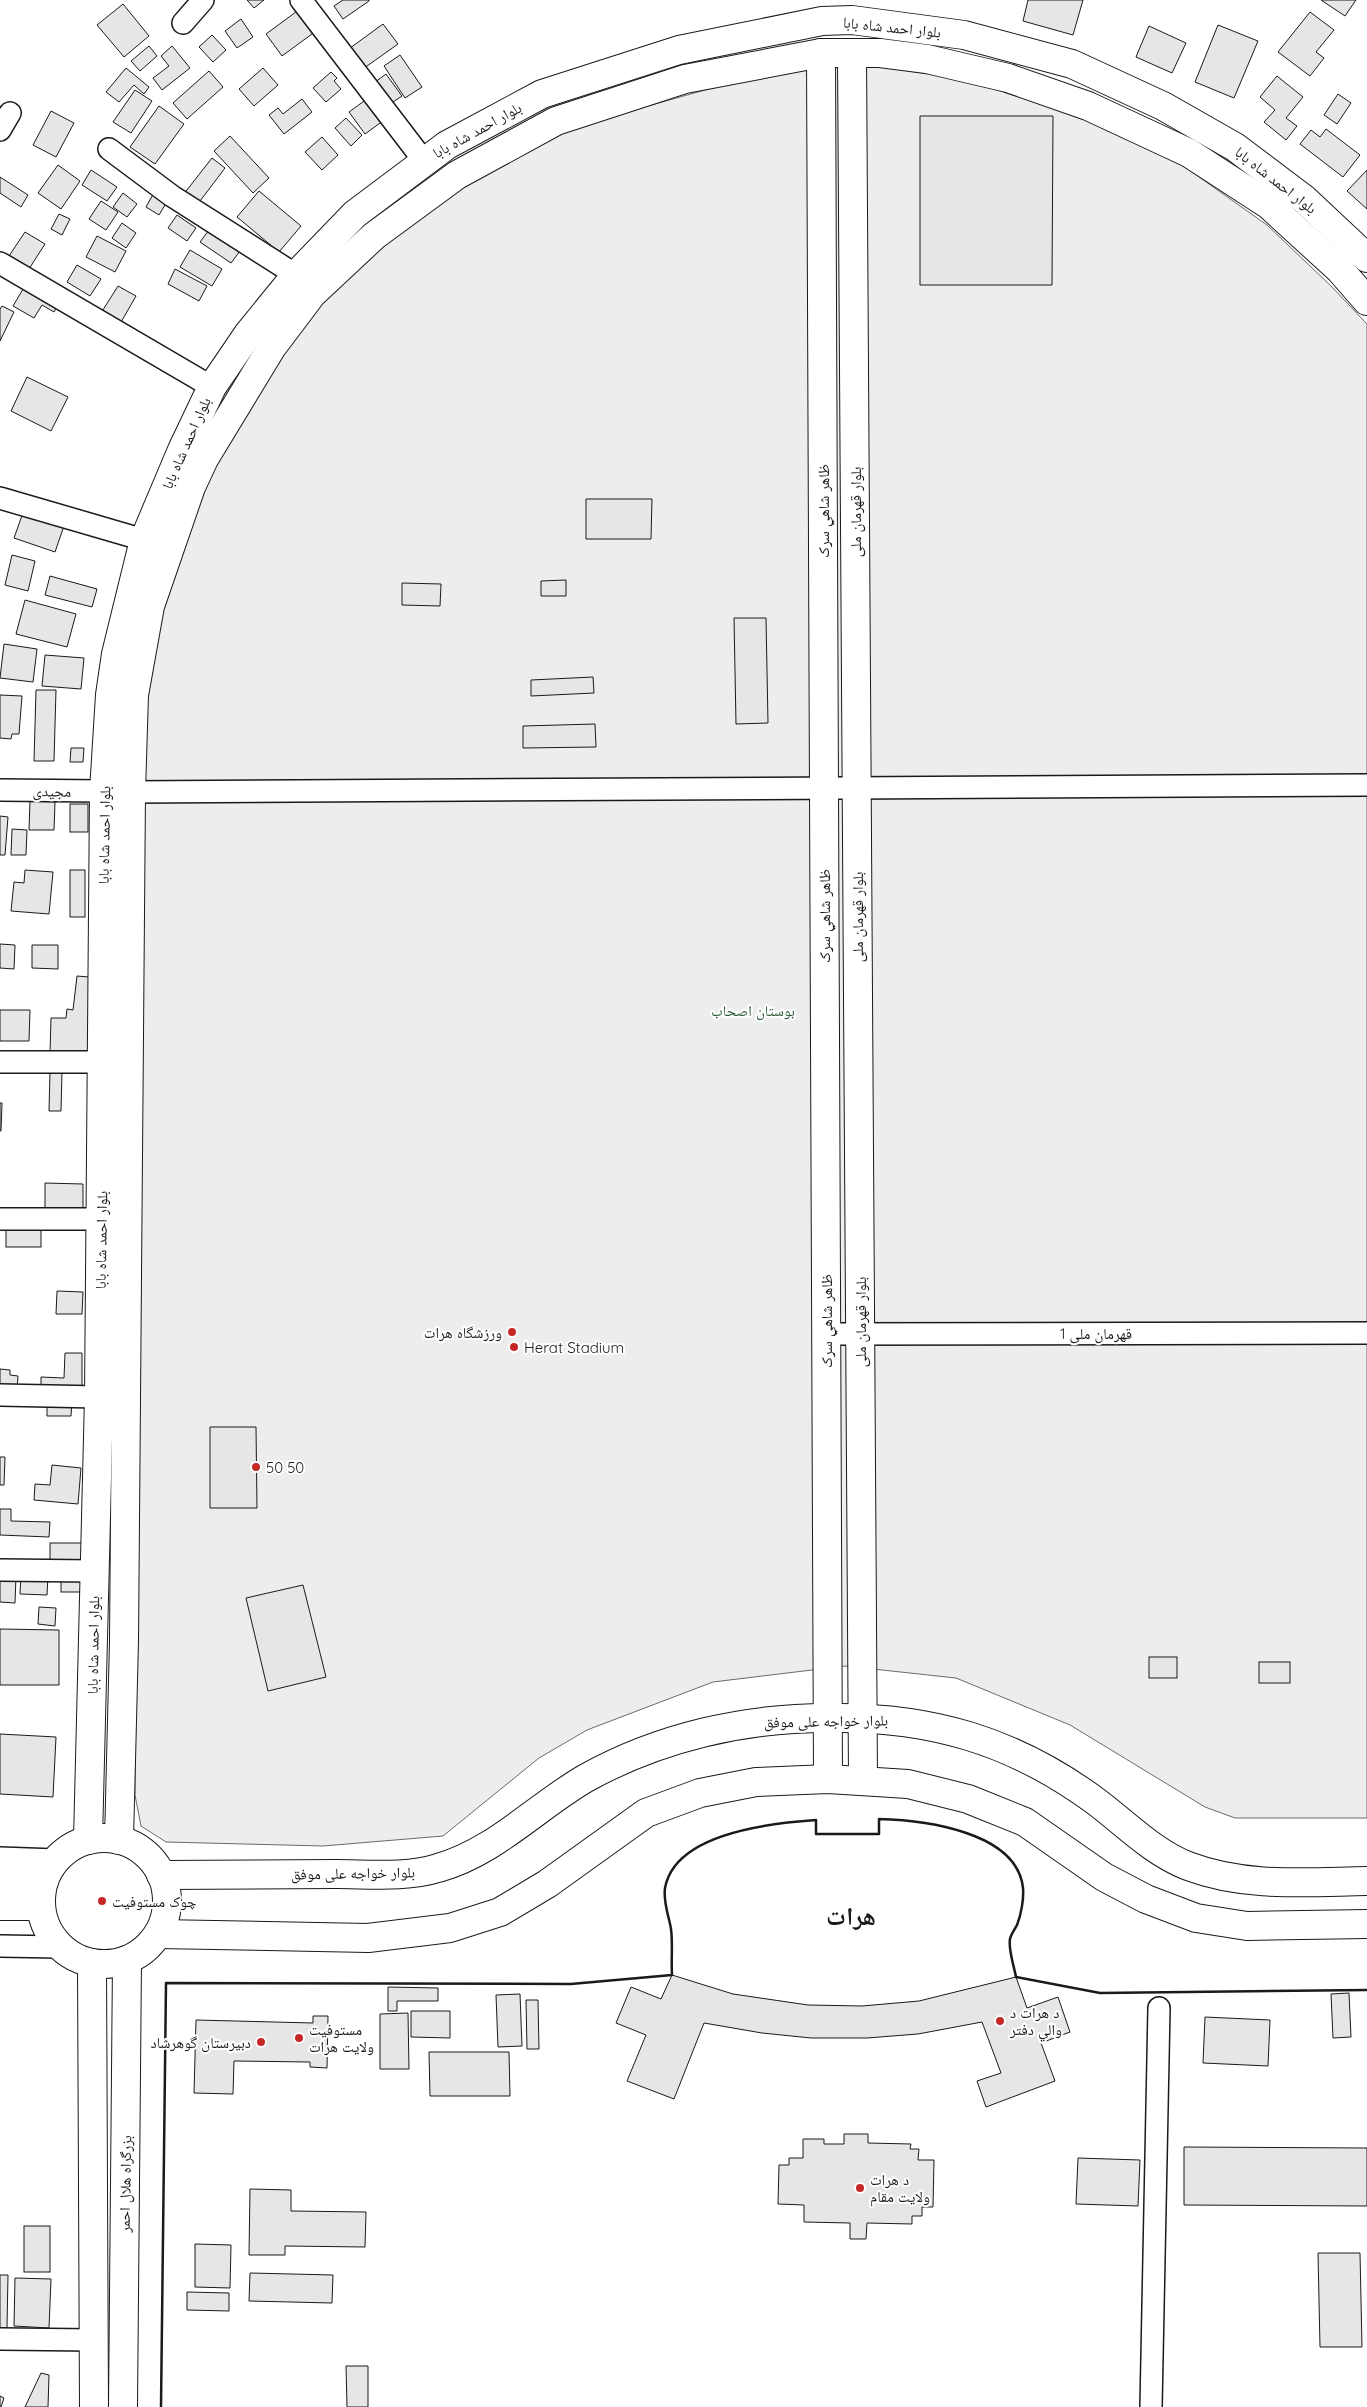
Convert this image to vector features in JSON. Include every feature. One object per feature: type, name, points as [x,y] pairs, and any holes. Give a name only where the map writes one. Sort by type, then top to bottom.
[{"type":"main road","name":"بلوار احمد شاه بابا","points":[[120,1840],[124,1641],[117,792],[110,695],[116,654],[144,540],[182,450],[212,387],[248,334],[296,275],[355,214],[424,160],[447,145],[542,94],[679,50],[822,10],[852,10],[964,35],[1072,64],[1163,106],[1235,147],[1304,199],[1367,258]]},
{"type":"main road","points":[[821,53],[822,10]]},
{"type":"main road","points":[[852,10],[852,54]]},
{"type":"main road","name":"بلوار احمد شاه بابا","points":[[88,1840],[99,1398],[102,1062],[117,792],[150,606],[191,487],[204,459],[272,347],[312,294],[374,236],[457,175],[556,121],[685,80],[821,53],[880,53],[927,59],[1008,78],[1088,106],[1189,153],[1269,205],[1340,270],[1367,301]]},
{"type":"main road","name":"ظاهر شاهي سړک","points":[[821,53],[828,1779]]},
{"type":"main road","name":"بلوار قهرمان ملی","points":[[852,54],[863,1779]]},
{"type":"main road","name":"بلوار خواجه علی موفق","points":[[161,1875],[395,1874],[437,1869],[483,1850],[585,1779],[639,1753],[702,1732],[762,1721],[862,1718],[899,1720],[948,1730],[996,1745],[1045,1768],[1092,1798],[1157,1850],[1185,1865],[1214,1875],[1256,1882],[1367,1881]]},
{"type":"main road","points":[[158,1934],[368,1938],[450,1928],[500,1912],[547,1884],[646,1813],[700,1793],[756,1782],[828,1779],[863,1779],[908,1784],[968,1799],[1025,1822],[1104,1877],[1146,1899],[1196,1918],[1247,1926],[1367,1924]]},
{"type":"main road","points":[[0,1906],[47,1882],[71,1848],[88,1840],[104,1838],[120,1840],[136,1848],[151,1859],[161,1875],[167,1894],[166,1914],[158,1934],[145,1949],[127,1960],[110,1964],[92,1963],[74,1957],[60,1947],[48,1931],[47,1882]]},
{"type":"main road","points":[[0,1881],[47,1882]]},
{"type":"main road","name":"بزرگراه هلال احمر","points":[[123,2407],[127,1960]]},
{"type":"main road","name":"بزرگراه هلال احمر","points":[[92,1963],[94,2407]]},
{"type":"street","points":[[183,23],[203,0]]},
{"type":"street","points":[[301,0],[424,160]]},
{"type":"street","points":[[109,149],[172,196],[296,275]]},
{"type":"street","points":[[0,263],[212,387]]},
{"type":"street","points":[[0,498],[144,540]]},
{"type":"street","name":"مجیدی","points":[[0,790],[117,792],[1367,785]]},
{"type":"street","points":[[0,1062],[102,1062]]},
{"type":"street","points":[[0,1219],[102,1219]]},
{"type":"street","name":"قهرمان ملی 1","points":[[826,1334],[1367,1333]]},
{"type":"street","points":[[0,1394],[99,1398]]},
{"type":"street","points":[[0,1570],[94,1571]]},
{"type":"street","points":[[0,1858],[47,1882]]},
{"type":"street","points":[[0,1946],[60,1947]]},
{"type":"street","points":[[1151,2407],[1159,2008]]},
{"type":"street","points":[[0,2339],[94,2340]]},
{"type":"green space","name":"بوستان اصحاب","points":[[871,65],[966,80],[1087,119],[1185,167],[1267,225],[1331,286],[1367,324],[1367,1818],[1235,1818],[1205,1807],[1070,1725],[956,1678],[845,1666],[713,1682],[587,1730],[539,1758],[443,1836],[323,1846],[166,1842],[141,1826],[135,1795],[139,757],[142,688],[179,531],[287,336],[413,215],[555,132],[705,90],[795,69]]},
{"type":"building","points":[[247,0],[264,0],[254,8]]},
{"type":"building","points":[[343,0],[369,1],[343,19],[334,6]]},
{"type":"building","points":[[1028,0],[1083,0],[1073,35],[1023,21]]},
{"type":"building","points":[[1321,0],[1356,0],[1345,16]]},
{"type":"building","points":[[123,4],[149,36],[124,57],[97,25]]},
{"type":"building","points":[[300,9],[316,31],[282,56],[266,34]]},
{"type":"building","points":[[1310,12],[1334,30],[1316,52],[1324,58],[1310,76],[1278,52]]},
{"type":"building","points":[[241,19],[253,37],[237,48],[225,31]]},
{"type":"building","points":[[383,24],[398,44],[360,71],[346,51]]},
{"type":"building","points":[[1218,25],[1258,41],[1234,98],[1195,82]]},
{"type":"building","points":[[1149,26],[1186,43],[1172,73],[1136,57]]},
{"type":"building","points":[[212,35],[226,50],[213,62],[199,47]]},
{"type":"building","points":[[149,46],[157,56],[140,71],[131,61]]},
{"type":"building","points":[[172,46],[190,68],[162,90],[153,78],[169,66],[161,56]]},
{"type":"building","points":[[400,55],[422,87],[405,98],[384,66]]},
{"type":"building","points":[[126,68],[149,87],[144,94],[134,85],[119,102],[106,92]]},
{"type":"building","points":[[263,68],[278,85],[254,106],[239,89]]},
{"type":"building","points":[[209,71],[223,87],[187,119],[173,103]]},
{"type":"building","points":[[331,72],[337,78],[334,81],[341,89],[326,102],[313,88]]},
{"type":"building","points":[[386,74],[402,96],[387,106],[371,85]]},
{"type":"building","points":[[1277,76],[1303,97],[1286,118],[1297,126],[1286,140],[1264,122],[1275,110],[1260,97]]},
{"type":"building","points":[[135,90],[152,101],[131,133],[113,122]]},
{"type":"building","points":[[1338,94],[1351,103],[1337,124],[1324,115]]},
{"type":"building","points":[[371,96],[387,118],[365,134],[349,112]]},
{"type":"building","points":[[302,99],[312,112],[284,134],[269,115],[278,108],[283,114]]},
{"type":"building","points":[[159,106],[184,124],[155,164],[130,147]]},
{"type":"building","points":[[51,111],[74,123],[56,157],[33,145]]},
{"type":"building","points":[[920,116],[1053,116],[1052,285],[920,285]]},
{"type":"building","points":[[346,118],[362,135],[351,146],[335,128]]},
{"type":"building","points":[[1326,129],[1360,155],[1343,177],[1300,144],[1311,130],[1320,137]]},
{"type":"building","points":[[230,136],[269,178],[253,193],[214,151]]},
{"type":"building","points":[[322,137],[338,155],[322,170],[305,152]]},
{"type":"building","points":[[212,158],[225,168],[197,205],[183,195]]},
{"type":"building","points":[[58,165],[80,181],[61,209],[38,193]]},
{"type":"building","points":[[91,170],[117,187],[107,201],[82,185]]},
{"type":"building","points":[[1367,170],[1367,209],[1347,191]]},
{"type":"building","points":[[0,177],[28,195],[21,207],[0,193]]},
{"type":"building","points":[[156,189],[169,198],[159,215],[146,207]]},
{"type":"building","points":[[259,191],[301,226],[279,252],[237,217]]},
{"type":"building","points":[[123,193],[137,204],[127,217],[113,207]]},
{"type":"building","points":[[101,201],[118,212],[106,230],[89,219]]},
{"type":"building","points":[[59,214],[70,219],[62,235],[51,229]]},
{"type":"building","points":[[177,215],[196,228],[187,241],[168,228]]},
{"type":"building","points":[[122,223],[136,233],[126,248],[112,238]]},
{"type":"building","points":[[212,226],[243,247],[231,263],[200,242]]},
{"type":"building","points":[[25,232],[45,244],[29,269],[9,256]]},
{"type":"building","points":[[97,236],[126,251],[115,272],[86,257]]},
{"type":"building","points":[[190,250],[222,269],[212,286],[180,267]]},
{"type":"building","points":[[77,265],[101,279],[90,296],[67,282]]},
{"type":"building","points":[[175,269],[207,286],[199,301],[168,284]]},
{"type":"building","points":[[26,284],[59,303],[54,312],[42,305],[34,318],[13,306]]},
{"type":"building","points":[[118,286],[136,296],[120,324],[101,313]]},
{"type":"building","points":[[2,306],[14,312],[0,341],[0,309]]},
{"type":"building","points":[[27,377],[68,397],[51,431],[11,411]]},
{"type":"building","points":[[586,499],[652,499],[651,539],[586,539]]},
{"type":"building","points":[[24,510],[65,523],[55,552],[14,538]]},
{"type":"building","points":[[12,555],[35,561],[28,591],[5,585]]},
{"type":"building","points":[[50,576],[97,589],[92,607],[45,595]]},
{"type":"building","points":[[566,580],[566,596],[541,596],[541,581]]},
{"type":"building","points":[[402,583],[441,584],[440,606],[402,605]]},
{"type":"building","points":[[25,600],[76,614],[67,647],[16,634]]},
{"type":"building","points":[[734,618],[766,618],[768,723],[736,724]]},
{"type":"building","points":[[4,644],[37,649],[33,682],[0,678]]},
{"type":"building","points":[[45,655],[84,658],[81,689],[42,686]]},
{"type":"building","points":[[593,677],[594,693],[531,696],[531,680]]},
{"type":"building","points":[[36,690],[56,690],[54,761],[34,761]]},
{"type":"building","points":[[0,695],[22,696],[19,734],[12,734],[11,739],[0,738]]},
{"type":"building","points":[[595,724],[596,747],[523,748],[523,726]]},
{"type":"building","points":[[71,748],[84,748],[83,762],[70,762]]},
{"type":"building","points":[[30,801],[55,802],[54,830],[29,830]]},
{"type":"building","points":[[70,804],[88,804],[88,832],[70,832]]},
{"type":"building","points":[[0,816],[8,817],[5,855],[0,855]]},
{"type":"building","points":[[12,829],[27,830],[26,855],[11,855]]},
{"type":"building","points":[[25,870],[53,872],[49,914],[11,911],[14,882],[24,883]]},
{"type":"building","points":[[70,870],[85,870],[85,917],[70,917]]},
{"type":"building","points":[[0,944],[15,945],[14,969],[0,968]]},
{"type":"building","points":[[32,945],[58,945],[58,969],[32,968]]},
{"type":"building","points":[[77,976],[89,977],[89,1054],[50,1053],[51,1018],[66,1018],[67,1009],[73,1010]]},
{"type":"building","points":[[0,1010],[30,1010],[29,1041],[0,1041]]},
{"type":"building","points":[[50,1071],[62,1072],[61,1111],[49,1111]]},
{"type":"building","points":[[0,1103],[2,1103],[1,1131],[0,1131]]},
{"type":"building","points":[[45,1183],[83,1184],[83,1214],[45,1214]]},
{"type":"building","points":[[6,1228],[41,1228],[41,1247],[6,1247]]},
{"type":"building","points":[[57,1291],[83,1292],[82,1314],[56,1314]]},
{"type":"building","points":[[65,1353],[82,1353],[82,1391],[41,1390],[41,1377],[64,1378]]},
{"type":"building","points":[[0,1369],[10,1370],[10,1375],[18,1376],[17,1390],[0,1389]]},
{"type":"building","points":[[47,1399],[72,1400],[71,1416],[47,1416]]},
{"type":"building","points":[[210,1427],[256,1427],[257,1508],[210,1508]]},
{"type":"building","points":[[0,1457],[5,1457],[4,1485],[0,1485]]},
{"type":"building","points":[[52,1465],[81,1468],[78,1504],[34,1500],[35,1484],[50,1485]]},
{"type":"building","points":[[0,1509],[11,1509],[11,1521],[50,1522],[49,1537],[0,1535]]},
{"type":"building","points":[[50,1543],[82,1543],[82,1565],[50,1565]]},
{"type":"building","points":[[21,1574],[48,1576],[47,1595],[20,1594]]},
{"type":"building","points":[[0,1575],[16,1576],[15,1603],[0,1602]]},
{"type":"building","points":[[61,1577],[81,1577],[81,1592],[61,1592]]},
{"type":"building","points":[[303,1585],[326,1677],[268,1691],[246,1598]]},
{"type":"building","points":[[39,1607],[56,1608],[55,1626],[38,1624]]},
{"type":"building","points":[[0,1629],[59,1630],[59,1685],[0,1685]]},
{"type":"building","points":[[1149,1657],[1177,1657],[1177,1678],[1149,1678]]},
{"type":"building","points":[[1259,1662],[1290,1662],[1290,1683],[1259,1683]]},
{"type":"building","points":[[0,1734],[56,1737],[53,1797],[0,1794]]},
{"type":"building","points":[[672,1975],[733,1994],[808,2005],[862,2006],[919,2001],[1016,1977],[1027,2008],[1058,1997],[1070,2032],[1041,2043],[1055,2081],[986,2107],[977,2081],[1001,2073],[982,2022],[918,2034],[867,2038],[811,2038],[762,2033],[704,2023],[674,2099],[627,2081],[646,2035],[616,2023],[631,1987],[661,1999]]},
{"type":"building","points":[[388,1987],[438,1988],[438,2001],[397,2001],[397,2011],[388,2011]]},
{"type":"building","points":[[1349,1993],[1351,2037],[1333,2038],[1331,1994]]},
{"type":"building","points":[[520,1994],[522,2046],[498,2047],[496,1995]]},
{"type":"building","points":[[526,2000],[538,2000],[539,2049],[527,2049]]},
{"type":"building","points":[[411,2011],[450,2011],[450,2038],[411,2037]]},
{"type":"building","points":[[408,2013],[409,2069],[380,2069],[380,2014]]},
{"type":"building","name":"دبیرستان گوهرشاد","points":[[313,2016],[328,2016],[327,2068],[310,2067],[310,2062],[234,2061],[233,2094],[194,2093],[196,2020],[313,2023]]},
{"type":"building","points":[[1205,2017],[1270,2020],[1268,2066],[1203,2063]]},
{"type":"building","points":[[429,2052],[509,2052],[510,2096],[430,2096]]},
{"type":"building","points":[[844,2134],[868,2134],[868,2143],[911,2144],[910,2149],[919,2149],[918,2160],[934,2160],[933,2207],[922,2207],[922,2216],[912,2216],[912,2224],[867,2223],[866,2239],[850,2239],[850,2223],[804,2222],[804,2205],[778,2204],[779,2165],[789,2165],[789,2158],[803,2158],[803,2139],[824,2139],[824,2144],[844,2144]]},
{"type":"building","points":[[1184,2147],[1367,2148],[1367,2206],[1184,2205]]},
{"type":"building","points":[[1078,2158],[1140,2160],[1138,2206],[1076,2204]]},
{"type":"building","points":[[250,2189],[291,2190],[291,2211],[366,2212],[365,2247],[285,2246],[285,2255],[249,2255]]},
{"type":"building","points":[[24,2226],[50,2226],[50,2272],[24,2272]]},
{"type":"building","points":[[195,2244],[231,2245],[230,2288],[195,2287]]},
{"type":"building","points":[[1318,2253],[1360,2253],[1362,2347],[1320,2347]]},
{"type":"building","points":[[250,2273],[333,2275],[332,2303],[249,2301]]},
{"type":"building","points":[[0,2275],[8,2275],[7,2328],[0,2328]]},
{"type":"building","points":[[15,2278],[51,2279],[49,2328],[14,2326]]},
{"type":"building","points":[[187,2292],[229,2293],[229,2311],[187,2310]]},
{"type":"building","points":[[346,2366],[368,2366],[368,2407],[347,2407]]},
{"type":"building","points":[[41,2373],[49,2375],[48,2407],[25,2407]]},
{"type":"building","points":[[0,2396],[4,2398],[1,2407],[0,2407]]},
{"type":"wall","points":[[161,2407],[166,1983],[571,1984],[672,1975],[672,1935],[665,1904],[665,1888],[673,1869],[687,1855],[706,1843],[728,1835],[775,1824],[816,1820],[816,1834],[879,1834],[879,1819],[919,1822],[965,1832],[986,1841],[1004,1853],[1017,1869],[1023,1888],[1020,1917],[1010,1943],[1010,1953],[1016,1977],[1100,1993],[1367,1990]]},
{"type":"place","name":"ورزشگاه هرات","points":[[512,1332]]},
{"type":"place","name":"Herat Stadium","points":[[514,1347]]},
{"type":"place","name":"50 50","points":[[256,1467]]},
{"type":"place","name":"چوک مستوفیت","points":[[102,1901]]},
{"type":"place","name":"د هرات د والي دفتر","points":[[1000,2021]]},
{"type":"place","name":"مستوفیت ولایت هرات","points":[[299,2038]]},
{"type":"place","name":"دبیرستان گوهرشاد","points":[[261,2042]]},
{"type":"place","name":"د هرات ولایت مقام","points":[[860,2188]]},
{"type":"district","name":"هرات","points":[[851,1915]]}]
